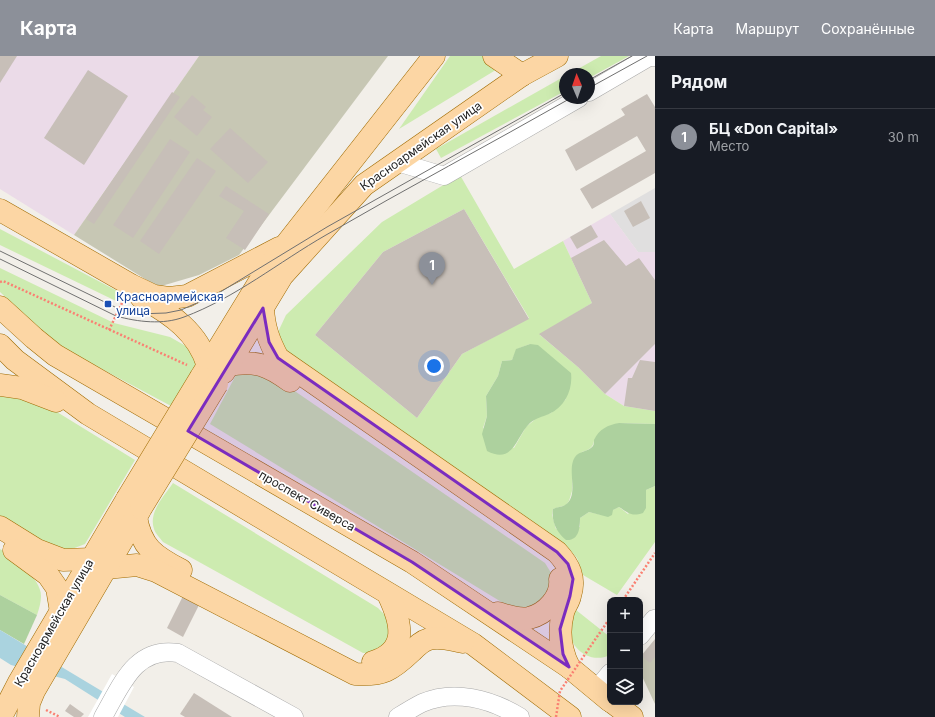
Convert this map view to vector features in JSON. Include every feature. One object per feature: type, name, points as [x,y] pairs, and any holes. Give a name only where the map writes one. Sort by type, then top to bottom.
[{"type":"main road","name":"Красноармейская улица","points":[[1,717],[26,686],[61,623],[134,508],[213,373],[269,266],[434,56]]},
{"type":"main road","points":[[494,56],[522,76]]},
{"type":"main road","name":"Красноармейская улица","points":[[213,373],[263,308],[282,276],[364,185],[522,76],[557,56]]},
{"type":"main road","points":[[0,210],[131,285],[154,296],[169,298],[187,296],[286,245]]},
{"type":"main road","points":[[0,219],[150,302],[180,323],[193,336],[203,350],[213,373],[244,362],[260,364],[275,370],[547,555],[559,573],[560,583],[558,595],[553,603],[543,612],[528,618],[514,618],[487,610]]},
{"type":"main road","name":"проспект Сиверса","points":[[0,307],[34,338],[55,354],[412,562],[487,610],[569,666],[606,698],[632,717]]},
{"type":"main road","points":[[263,308],[264,326],[269,342],[278,358],[557,552],[568,564],[572,579],[570,596],[563,612],[560,629],[563,654],[569,666]]},
{"type":"main road","points":[[0,345],[15,360],[88,414],[473,644],[563,715]]},
{"type":"main road","points":[[0,385],[22,388],[88,414]]},
{"type":"main road","points":[[134,508],[141,538],[148,548],[160,560],[357,661],[371,663],[382,659],[390,654],[394,649],[400,629],[398,614],[388,594]]},
{"type":"main road","points":[[0,527],[37,550],[63,560],[137,566],[156,571],[355,674],[371,676],[386,672],[400,663],[419,645],[429,639],[443,638],[473,644]]},
{"type":"main road","points":[[0,542],[31,561],[48,575],[57,588],[61,623]]},
{"type":"main road","points":[[26,686],[29,703],[28,717]]},
{"type":"lane","points":[[595,89],[653,60]]},
{"type":"lane","points":[[397,162],[444,176],[569,104]]},
{"type":"lane","points":[[642,633],[654,619]]},
{"type":"lane","points":[[103,717],[124,680],[136,664],[146,657],[168,651],[178,653],[294,717]]},
{"type":"lane","points":[[398,717],[422,703],[447,697],[474,697],[510,711],[520,717]]},
{"type":"path","points":[[0,282],[3,281],[194,368],[213,373]]},
{"type":"path","points":[[109,330],[128,290]]},
{"type":"path","points":[[624,597],[655,553]]},
{"type":"path","points":[[563,715],[560,691],[607,622]]},
{"type":"highlighted area","points":[[263,308],[269,342],[278,358],[557,552],[568,564],[573,579],[570,596],[560,629],[563,654],[569,667],[412,562],[188,431]]},
{"type":"shaded area","points":[[0,56],[199,56],[74,235],[0,189]]},
{"type":"shaded area","points":[[199,56],[388,56],[239,255],[199,275],[158,287],[74,235]]},
{"type":"shaded area","points":[[655,188],[655,252],[638,252],[610,214]]},
{"type":"shaded area","points":[[610,214],[638,252],[655,252],[655,411],[624,406],[605,394],[578,367],[539,334],[592,303],[563,241]]},
{"type":"shaded area","points":[[655,643],[655,704],[643,678],[643,657]]},
{"type":"green space","points":[[450,56],[483,56],[499,68],[399,129]]},
{"type":"green space","points":[[601,56],[629,56],[595,75],[595,68],[580,68]]},
{"type":"green space","points":[[559,79],[559,94],[441,158],[436,149]]},
{"type":"green space","points":[[460,175],[514,269],[563,241],[592,303],[540,335],[578,367],[605,394],[624,406],[655,411],[655,424],[619,423],[594,441],[590,448],[582,452],[572,470],[572,491],[569,501],[566,505],[553,509],[552,515],[556,529],[580,527],[580,518],[589,512],[602,515],[619,507],[628,514],[646,490],[655,486],[655,542],[617,595],[583,575],[577,558],[570,550],[286,352],[278,332],[286,315],[382,222]],"holes":[[[464,209],[529,318],[462,354],[417,418],[315,335],[383,252]],[[530,344],[566,399],[551,413],[538,417],[526,427],[514,448],[483,428],[487,416],[486,396],[498,376],[502,361],[512,360],[517,349]]]},
{"type":"green space","points":[[0,229],[121,293],[116,301],[0,245]]},
{"type":"green space","points":[[0,268],[114,323],[170,337],[191,349],[198,364],[171,406],[57,345],[0,292]]},
{"type":"green space","points":[[530,344],[538,345],[571,373],[571,385],[567,397],[555,411],[530,423],[509,452],[496,454],[487,451],[482,434],[487,416],[486,396],[498,376],[502,361],[512,360],[516,349]]},
{"type":"green space","points":[[267,372],[545,563],[553,576],[545,604],[516,611],[210,424],[237,373]]},
{"type":"green space","points":[[0,394],[44,404],[135,460],[85,544],[72,549],[58,549],[0,517]]},
{"type":"green space","points":[[619,423],[655,424],[655,486],[646,490],[646,508],[643,513],[636,515],[630,514],[619,507],[613,510],[612,515],[608,517],[589,512],[580,518],[580,526],[576,536],[570,540],[566,540],[555,526],[553,509],[564,506],[572,496],[572,469],[575,457],[593,446],[596,436],[601,430]]},
{"type":"green space","points":[[173,483],[378,608],[389,619],[388,645],[374,653],[363,653],[163,542],[156,534],[153,516],[158,504]]},
{"type":"green space","points":[[0,549],[25,569],[40,589],[40,606],[37,615],[0,595]]},
{"type":"green space","points":[[0,595],[37,615],[24,644],[0,630]]},
{"type":"green space","points":[[576,610],[607,635],[607,656],[594,658],[587,656],[576,647],[569,632],[569,624]]},
{"type":"water","points":[[0,630],[145,717],[125,717],[65,679],[11,665],[0,658]]},
{"type":"pier","points":[[112,674],[134,687],[118,717],[88,717]]},
{"type":"building","points":[[0,56],[17,56],[0,83]]},
{"type":"building","points":[[88,70],[128,96],[84,165],[44,138]]},
{"type":"building","points":[[172,92],[180,97],[94,224],[86,219]]},
{"type":"building","points":[[647,94],[655,107],[655,173],[592,209],[580,189],[646,151],[637,136],[576,171],[565,150],[625,115],[621,109]]},
{"type":"building","points":[[192,95],[206,107],[203,110],[212,117],[197,136],[174,117]]},
{"type":"building","points":[[230,128],[268,162],[248,183],[210,149]]},
{"type":"building","points":[[170,139],[190,152],[133,238],[113,225]]},
{"type":"building","points":[[197,158],[216,171],[159,254],[140,241]]},
{"type":"building","points":[[226,186],[269,214],[245,250],[226,238],[244,211],[219,196]]},
{"type":"building","points":[[641,201],[650,218],[633,227],[624,211]]},
{"type":"building","points":[[464,209],[529,319],[462,354],[417,418],[315,335],[383,252]]},
{"type":"building","points":[[591,225],[598,237],[577,249],[570,237]]},
{"type":"building","points":[[604,240],[626,266],[639,258],[655,280],[655,344],[605,394],[578,367],[539,334],[592,303],[571,258]]},
{"type":"building","points":[[640,360],[655,362],[655,411],[624,406],[628,378],[632,378]]},
{"type":"building","points":[[183,596],[199,605],[183,637],[167,628]]},
{"type":"building","points":[[655,639],[655,657],[650,663],[643,658],[643,654]]},
{"type":"building","points":[[194,693],[232,717],[185,717],[180,714]]},
{"type":"building","points":[[70,704],[84,714],[81,717],[74,717],[65,711]]},
{"type":"tram line","points":[[595,77],[632,56]]},
{"type":"tram line","points":[[595,85],[647,56]]},
{"type":"tram line","points":[[0,251],[119,309],[137,314],[166,313],[181,310],[217,294],[327,227],[559,96]]},
{"type":"tram line","points":[[0,259],[116,316],[150,322],[176,320],[203,309],[239,290],[308,245],[560,104]]},
{"type":"place","name":"БЦ «Don Capital»","points":[[432,285]]},
{"type":"place","name":"Красноармейская улица","points":[[108,304]]}]
